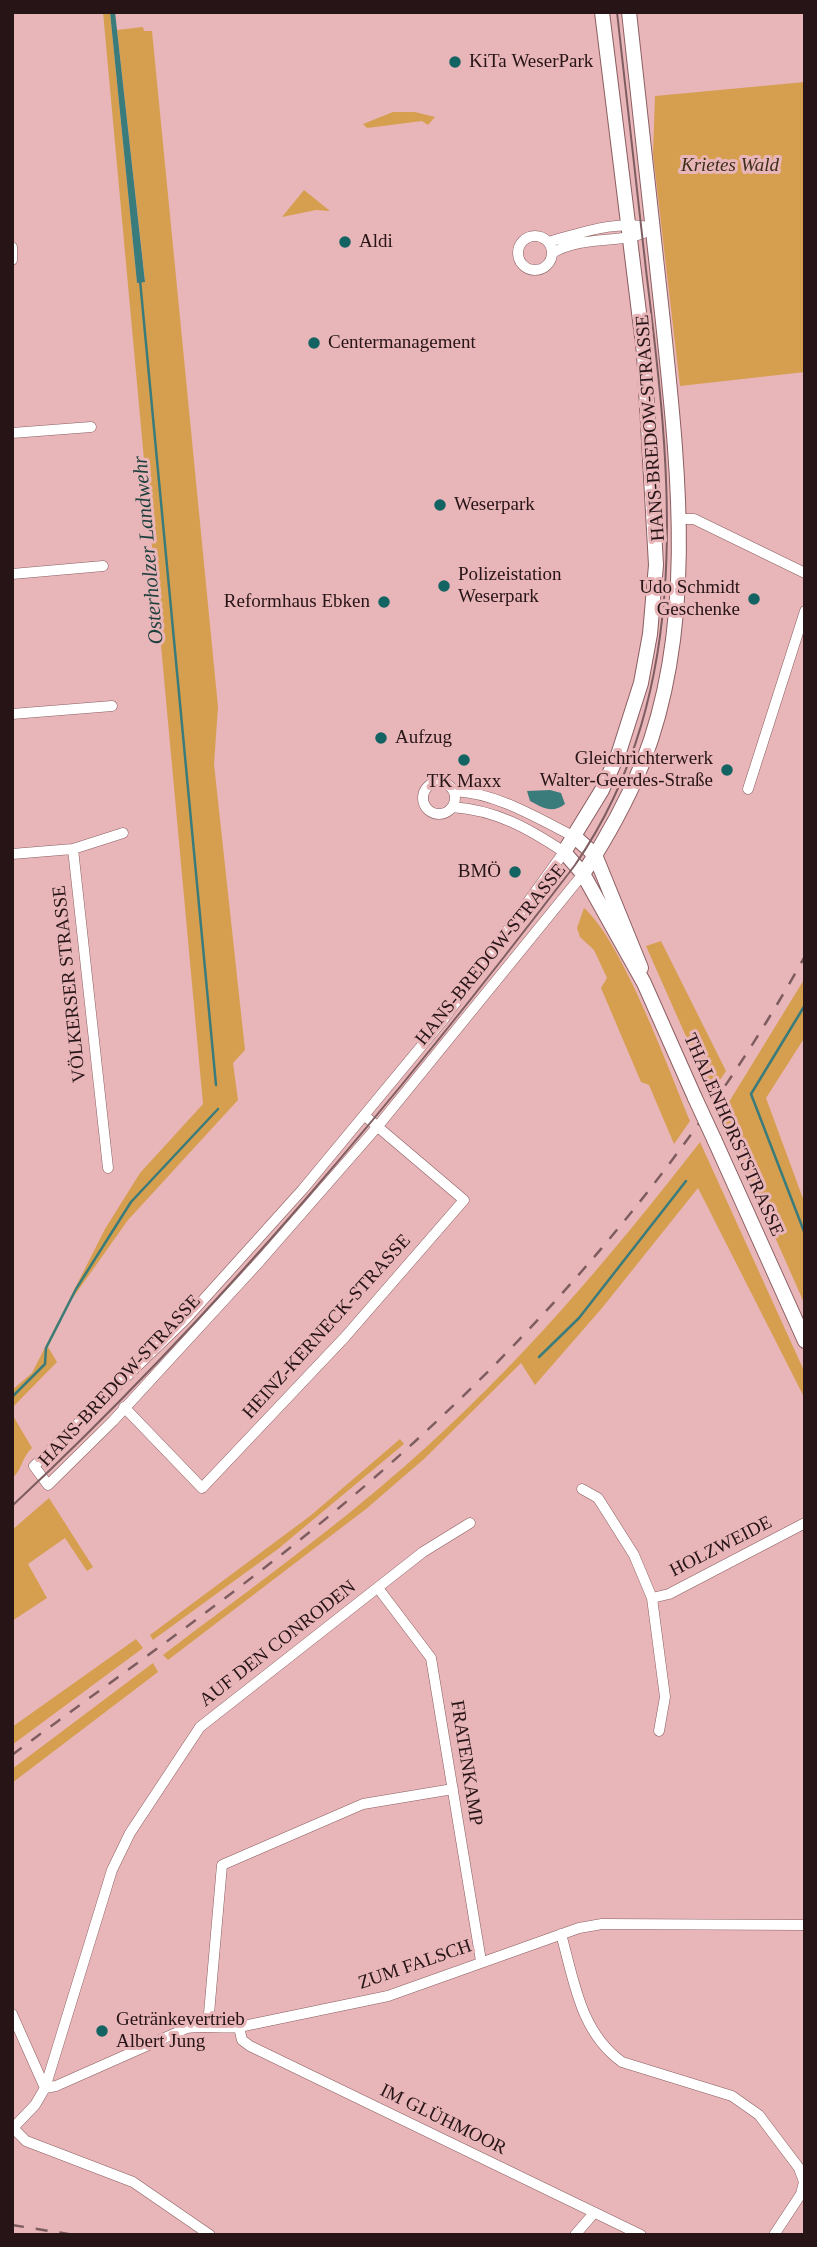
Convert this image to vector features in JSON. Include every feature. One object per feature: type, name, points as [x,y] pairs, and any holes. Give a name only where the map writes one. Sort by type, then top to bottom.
[{"type":"main road","name":"HANS-BREDOW-STRASSE","points":[[564,852],[602,790],[623,740],[641,683],[655,600],[656,554],[644,354],[602,12]]},
{"type":"main road","name":"HANS-BREDOW-STRASSE","points":[[583,874],[643,762],[660,701],[674,625],[679,519],[673,418],[629,12]]},
{"type":"main road","points":[[575,837],[595,855]]},
{"type":"main road","name":"THALENHORSTSTRASSE","points":[[564,852],[583,874],[644,983],[805,1341]]},
{"type":"main road","name":"THALENHORSTSTRASSE","points":[[595,855],[638,957],[644,983]]},
{"type":"street","points":[[552,253],[579,241],[653,228]]},
{"type":"street","points":[[548,242],[580,231],[629,231]]},
{"type":"street","points":[[539,236],[548,242],[552,253],[548,264],[536,270],[525,267],[519,259],[519,248],[524,240],[539,236]]},
{"type":"street","points":[[12,247],[12,260]]},
{"type":"street","points":[[12,433],[91,427]]},
{"type":"street","points":[[679,519],[694,520],[805,573]]},
{"type":"street","points":[[12,574],[103,566]]},
{"type":"street","points":[[748,789],[805,611]]},
{"type":"street","points":[[12,714],[112,706]]},
{"type":"street","points":[[564,852],[508,818],[488,811],[452,807],[444,813],[435,814],[424,806],[422,797],[425,788],[433,782],[445,782],[453,791],[488,797],[575,837]]},
{"type":"street","points":[[452,807],[453,791]]},
{"type":"street","points":[[12,854],[73,849],[122,833]]},
{"type":"street","name":"VÖLKERSER STRASSE","points":[[73,849],[108,1168]]},
{"type":"street","name":"HANS-BREDOW-STRASSE","points":[[564,852],[489,954],[474,979],[365,1115],[185,1320],[34,1466],[48,1485],[260,1261],[377,1126],[583,874]]},
{"type":"street","name":"HEINZ-KERNECK-STRASSE","points":[[124,1407],[202,1488],[345,1337],[464,1200],[365,1115]]},
{"type":"street","points":[[582,1489],[598,1498],[634,1555],[652,1598],[665,1697],[659,1731]]},
{"type":"street","name":"AUF DEN CONRODEN","points":[[13,2129],[35,2105],[45,2088],[112,1870],[130,1833],[200,1727],[423,1552],[470,1523]]},
{"type":"street","name":"HOLZWEIDE","points":[[652,1598],[669,1594],[805,1523]]},
{"type":"street","name":"FRATENKAMP","points":[[378,1588],[431,1658],[481,1961]]},
{"type":"street","points":[[208,2025],[222,1865],[363,1804],[453,1789]]},
{"type":"street","name":"ZUM FALSCH","points":[[45,2088],[187,2028],[208,2025],[239,2027],[388,1996],[561,1934],[602,1924],[805,1925]]},
{"type":"street","points":[[561,1934],[587,2022],[606,2051],[622,2062],[741,2100],[759,2115],[783,2145],[799,2168],[804,2182],[801,2194],[774,2235]]},
{"type":"street","points":[[12,2014],[45,2088]]},
{"type":"street","name":"IM GLÜHMOOR","points":[[239,2027],[242,2040],[250,2046],[641,2235]]},
{"type":"street","points":[[13,2129],[26,2141],[133,2182],[210,2235]]},
{"type":"street","points":[[575,2235],[594,2213]]},
{"type":"green space","points":[[103,12],[110,12],[137,283],[145,281],[117,30],[143,27],[144,31],[152,31],[218,707],[214,764],[245,1050],[233,1063],[238,1100],[128,1220],[72,1299],[48,1347],[57,1362],[12,1408],[12,1390],[32,1373],[105,1229],[140,1173],[203,1104]]},
{"type":"green space","name":"Krietes Wald","points":[[805,82],[805,372],[680,386],[653,154],[655,96]]},
{"type":"green space","points":[[393,112],[415,112],[435,117],[428,125],[422,121],[367,128],[363,124]]},
{"type":"green space","points":[[304,190],[330,211],[316,210],[282,217]]},
{"type":"green space","points":[[584,908],[599,925],[629,976],[690,1121],[674,1144],[649,1085],[641,1082],[601,988],[607,978],[594,950],[580,937],[577,928]]},
{"type":"green space","points":[[661,941],[726,1071],[711,1093],[646,946]]},
{"type":"green space","points":[[805,978],[805,1037],[766,1098],[805,1204],[805,1305],[721,1115]]},
{"type":"green space","points":[[700,1142],[805,1373],[805,1399],[698,1188],[602,1308],[535,1385],[521,1363],[424,1459],[366,1509],[168,1660],[163,1655],[346,1516],[446,1429],[560,1311],[632,1228]]},
{"type":"green space","points":[[12,1414],[32,1448],[12,1478]]},
{"type":"green space","points":[[400,1439],[404,1444],[278,1549],[153,1640],[150,1635],[310,1516]]},
{"type":"green space","points":[[49,1498],[93,1567],[87,1571],[65,1538],[28,1564],[47,1598],[12,1621],[12,1530]]},
{"type":"green space","points":[[136,1639],[143,1648],[12,1745],[12,1727]]},
{"type":"green space","points":[[153,1663],[158,1672],[12,1783],[12,1769]]},
{"type":"water","points":[[110,12],[115,12],[145,282],[137,283]]},
{"type":"water","points":[[550,790],[561,793],[565,804],[556,809],[543,808],[530,801],[527,791]]},
{"type":"waterway","name":"Osterholzer Landwehr","points":[[140,280],[216,1085]]},
{"type":"waterway","points":[[805,1005],[751,1094],[805,1234]]},
{"type":"waterway","name":"Osterholzer Landwehr","points":[[12,1397],[45,1364],[46,1348],[76,1289],[131,1202],[218,1109]]},
{"type":"waterway","points":[[539,1357],[579,1318],[686,1181]]},
{"type":"tram line","points":[[12,1506],[164,1356],[307,1198],[510,950],[575,865],[614,797],[641,726],[658,652],[666,576],[667,500],[663,423],[617,12]]},
{"type":"railway","points":[[12,1755],[300,1540],[408,1448],[474,1386],[598,1253],[655,1182],[709,1109],[759,1034],[805,956]]},
{"type":"railway","points":[[12,2225],[75,2235]]},
{"type":"place","name":"KiTa WeserPark","points":[[455,62]]},
{"type":"place","name":"Aldi","points":[[345,242]]},
{"type":"place","name":"Centermanagement","points":[[314,343]]},
{"type":"place","name":"Weserpark","points":[[440,505]]},
{"type":"place","name":"Polizeistation Weserpark","points":[[444,586]]},
{"type":"place","name":"Udo Schmidt Geschenke","points":[[754,599]]},
{"type":"place","name":"Reformhaus Ebken","points":[[384,602]]},
{"type":"place","name":"Aufzug","points":[[381,738]]},
{"type":"place","name":"TK Maxx","points":[[464,760]]},
{"type":"place","name":"Gleichrichterwerk Walter-Geerdes-Straße","points":[[727,770]]},
{"type":"place","name":"BMÖ","points":[[515,872]]},
{"type":"place","name":"Getränkevertrieb Albert Jung","points":[[102,2031]]}]
